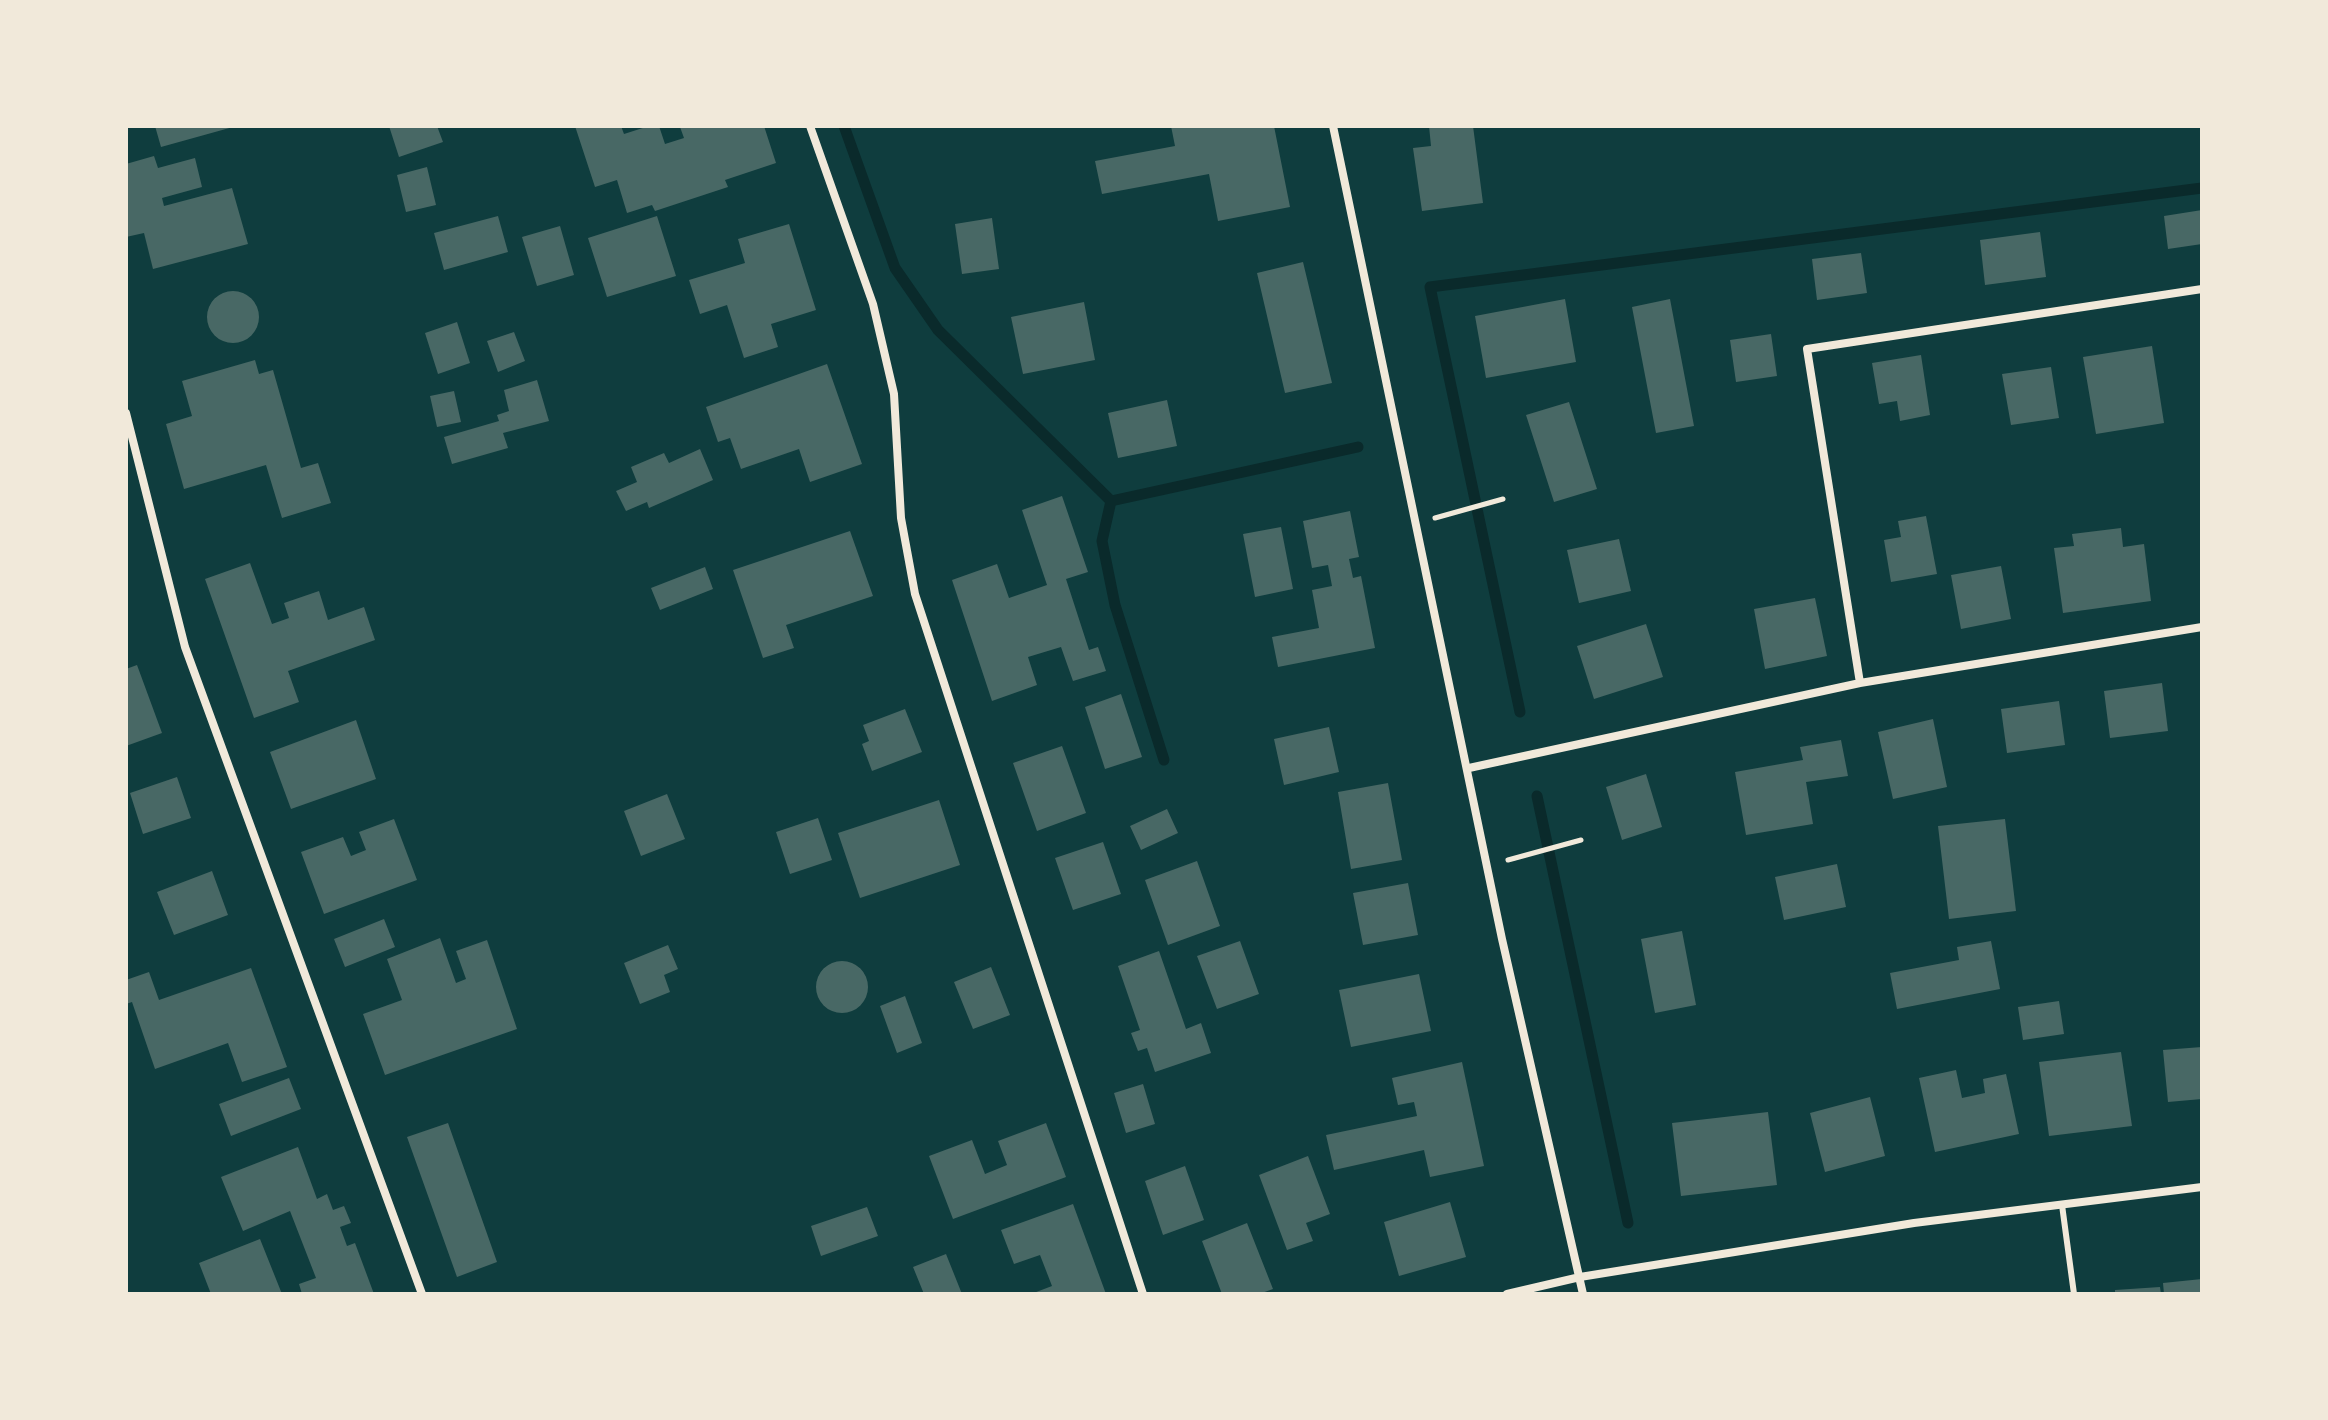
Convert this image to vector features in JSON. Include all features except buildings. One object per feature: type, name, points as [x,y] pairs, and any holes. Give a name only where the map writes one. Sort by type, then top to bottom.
[{"type":"street","points":[[810,126],[873,304],[894,394],[901,518],[915,594],[1143,1294]]},
{"type":"street","points":[[1333,126],[1469,768],[1502,939],[1583,1294]]},
{"type":"street","points":[[1860,683],[1807,349],[2202,289]]},
{"type":"street","points":[[126,413],[185,647],[422,1294]]},
{"type":"street","points":[[1469,768],[1860,683],[2202,627]]},
{"type":"street","points":[[1507,1294],[1580,1277],[1914,1223],[2202,1187]]},
{"type":"lane","points":[[2062,1205],[2074,1294]]},
{"type":"path","points":[[1454,513],[1503,499]]},
{"type":"path","points":[[1524,856],[1581,840]]},
{"type":"waterway","points":[[844,126],[895,268],[938,330],[1111,501],[1102,541],[1115,605],[1164,760]]},
{"type":"waterway","points":[[1520,712],[1430,287],[2202,188]]},
{"type":"waterway","points":[[1111,501],[1358,447]]},
{"type":"waterway","points":[[1537,796],[1628,1223]]}]
